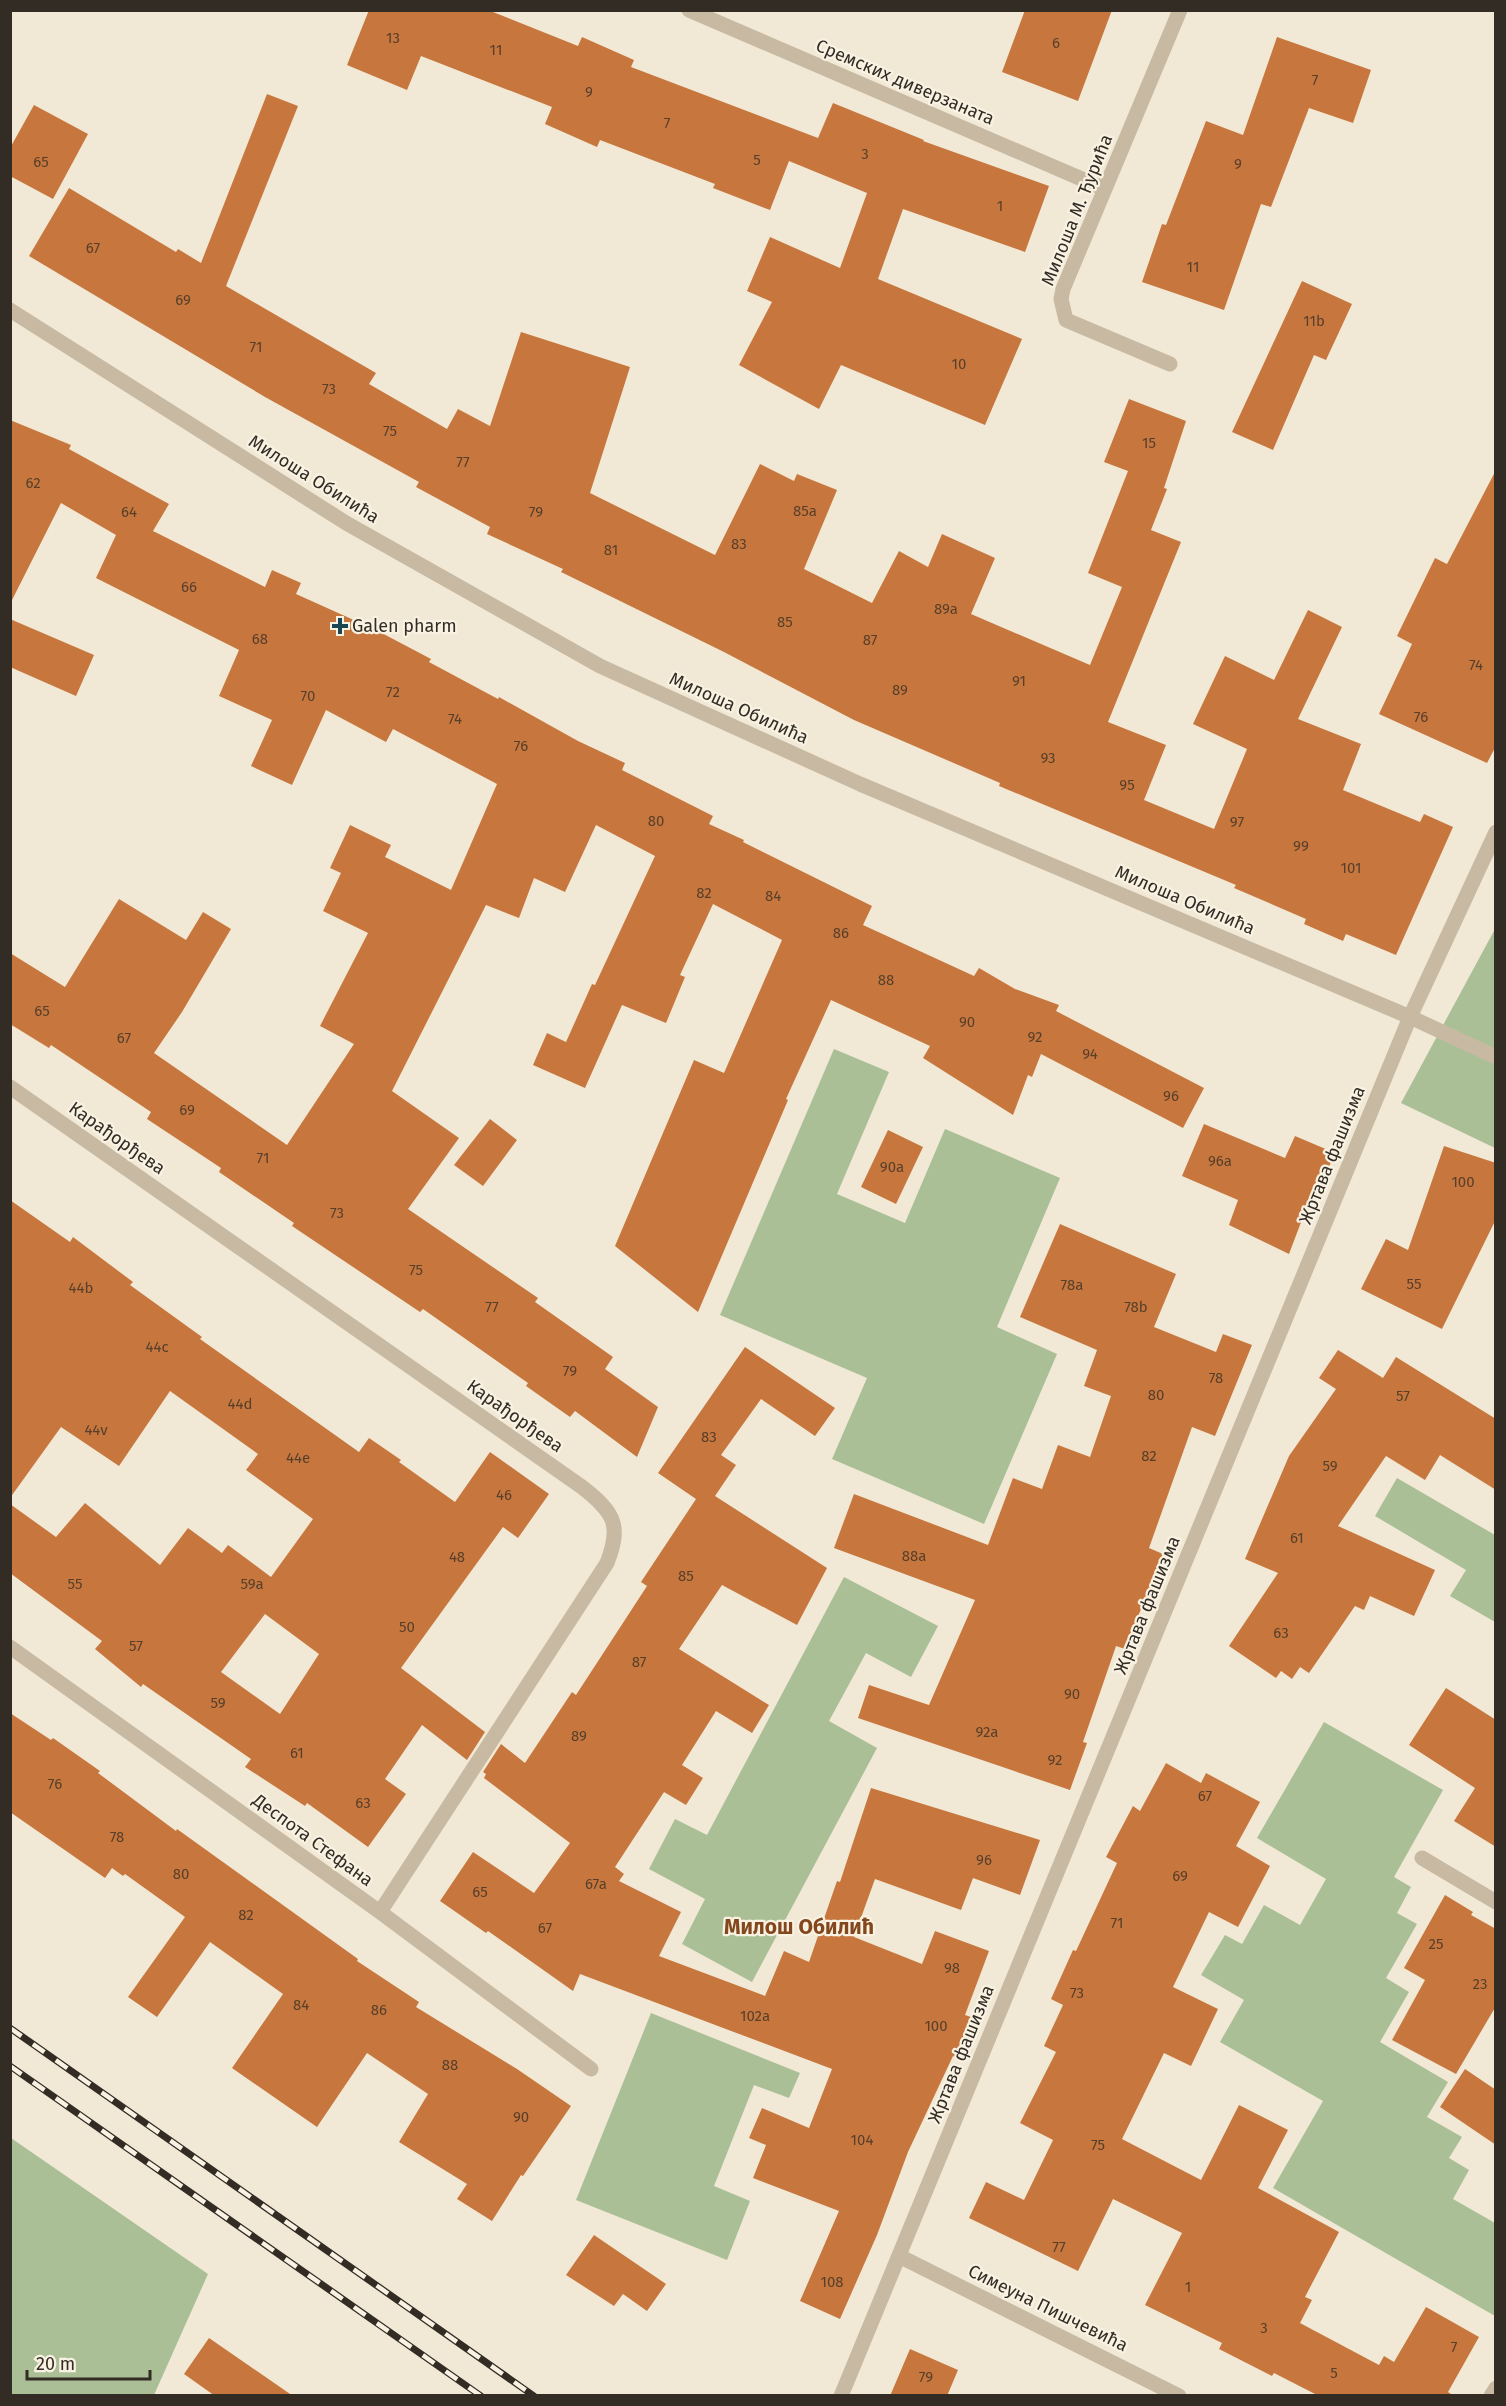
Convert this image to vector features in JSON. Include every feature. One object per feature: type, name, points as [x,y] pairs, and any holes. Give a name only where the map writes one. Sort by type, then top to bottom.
[{"type":"street","name":"Сремских диверзаната","points":[[689,10],[1105,189]]},
{"type":"street","name":"Милоша М. Ђурића","points":[[1170,364],[1066,320],[1062,309],[1063,289],[1180,10]]},
{"type":"street","name":"Милоша Обилића","points":[[10,310],[346,523],[600,666],[860,784],[1410,1017],[1496,1057]]},
{"type":"street","name":"Жртава фашизма","points":[[841,2396],[1410,1017],[1496,832]]},
{"type":"street","name":"Карађорђева","points":[[10,1087],[582,1486],[597,1499],[616,1529],[615,1543],[607,1563],[380,1912]]},
{"type":"street","name":"Деспота Стефана","points":[[10,1647],[380,1912],[591,2069]]},
{"type":"street","points":[[1422,1858],[1496,1902]]},
{"type":"street","name":"Симеуна Пишчевића","points":[[899,2256],[1179,2396]]},
{"type":"street","points":[[1491,2396],[1496,2388]]},
{"type":"green space","points":[[1495,929],[1495,1148],[1401,1103]]},
{"type":"green space","points":[[834,1049],[889,1072],[837,1194],[905,1223],[945,1129],[1060,1178],[997,1327],[1057,1354],[984,1524],[832,1459],[867,1378],[720,1315]]},
{"type":"green space","points":[[1397,1478],[1495,1535],[1495,1622],[1450,1596],[1466,1570],[1375,1516]]},
{"type":"green space","points":[[844,1577],[938,1626],[911,1677],[866,1653],[829,1721],[877,1748],[752,1982],[682,1944],[705,1899],[649,1869],[675,1819],[707,1835]]},
{"type":"green space","points":[[1324,1722],[1443,1790],[1394,1877],[1411,1887],[1397,1913],[1417,1924],[1386,1978],[1409,1992],[1380,2042],[1448,2082],[1427,2117],[1462,2137],[1449,2158],[1469,2170],[1453,2199],[1495,2223],[1495,2316],[1273,2188],[1323,2101],[1220,2042],[1244,2000],[1201,1975],[1225,1935],[1242,1944],[1264,1905],[1300,1925],[1326,1879],[1257,1838]]},
{"type":"green space","points":[[651,2013],[800,2073],[789,2098],[754,2085],[714,2186],[750,2201],[727,2260],[576,2200]]},
{"type":"green space","points":[[11,2138],[208,2274],[154,2395],[11,2395]]},
{"type":"building","points":[[369,10],[488,10],[578,46],[582,37],[634,60],[631,67],[818,138],[833,103],[923,141],[1049,186],[1025,252],[903,209],[878,279],[1022,339],[985,425],[841,365],[819,409],[739,365],[772,302],[747,291],[770,237],[840,268],[867,193],[789,161],[770,210],[713,188],[715,184],[600,140],[597,147],[545,124],[552,107],[421,56],[407,90],[347,65]]},
{"type":"building","points":[[1025,10],[1112,10],[1078,101],[1002,72]]},
{"type":"building","points":[[1277,37],[1371,70],[1353,123],[1309,108],[1271,207],[1261,204],[1224,310],[1142,282],[1162,224],[1166,225],[1206,121],[1243,135]]},
{"type":"building","points":[[267,94],[298,106],[226,286],[376,373],[369,384],[447,429],[458,409],[490,426],[521,332],[630,367],[590,493],[715,555],[760,464],[794,481],[797,474],[837,490],[804,569],[872,603],[899,551],[928,567],[942,534],[995,558],[971,614],[1090,665],[1122,587],[1088,573],[1128,471],[1104,462],[1129,399],[1186,421],[1164,488],[1167,489],[1151,530],[1181,542],[1108,722],[1166,745],[1144,800],[1214,829],[1247,749],[1193,724],[1225,656],[1274,680],[1308,610],[1342,627],[1298,719],[1361,744],[1343,790],[1420,822],[1424,814],[1453,827],[1396,955],[1346,934],[1343,941],[1304,924],[1306,919],[1234,888],[1236,885],[999,786],[1000,783],[854,720],[724,652],[561,572],[563,569],[487,534],[490,527],[416,487],[419,482],[265,397],[29,256],[69,188],[176,252],[178,249],[201,263]]},
{"type":"building","points":[[34,105],[88,134],[53,199],[10,176],[10,148]]},
{"type":"building","points":[[1302,281],[1352,304],[1326,360],[1314,355],[1273,450],[1232,432]]},
{"type":"building","points":[[10,420],[71,445],[69,449],[169,504],[153,531],[265,587],[272,570],[301,583],[296,594],[376,630],[431,659],[429,662],[498,699],[499,697],[578,741],[625,763],[622,770],[713,816],[709,824],[872,906],[863,925],[974,976],[979,968],[1015,989],[1059,1005],[1056,1011],[1204,1088],[1183,1128],[1041,1054],[1032,1077],[1028,1075],[1013,1115],[923,1058],[930,1046],[831,1000],[786,1099],[788,1100],[698,1312],[615,1246],[694,1060],[724,1073],[782,940],[713,904],[680,975],[685,977],[666,1023],[622,1005],[585,1088],[533,1065],[547,1033],[566,1042],[655,856],[596,825],[565,892],[534,878],[519,918],[486,905],[392,1091],[459,1138],[408,1209],[538,1298],[535,1302],[613,1357],[605,1369],[658,1407],[637,1457],[575,1411],[570,1417],[526,1386],[528,1383],[423,1309],[420,1312],[292,1226],[294,1223],[219,1172],[221,1168],[147,1119],[151,1112],[51,1045],[49,1048],[10,1024],[10,953],[65,987],[119,899],[186,940],[203,912],[231,929],[182,1012],[154,1053],[287,1145],[354,1044],[320,1026],[368,933],[323,911],[341,873],[330,868],[350,825],[391,845],[385,857],[451,890],[497,784],[393,729],[386,742],[326,710],[292,785],[251,766],[272,720],[219,696],[239,650],[96,578],[116,535],[61,503],[10,604]]},
{"type":"building","points":[[1496,470],[1496,746],[1487,763],[1379,714],[1412,644],[1397,636],[1435,558],[1447,564]]},
{"type":"building","points":[[10,619],[94,655],[76,696],[10,667]]},
{"type":"building","points":[[490,1119],[517,1140],[483,1186],[454,1165]]},
{"type":"building","points":[[1204,1124],[1285,1158],[1295,1136],[1335,1153],[1310,1210],[1306,1209],[1289,1254],[1229,1225],[1238,1200],[1182,1176]]},
{"type":"building","points":[[888,1130],[923,1147],[896,1204],[861,1187]]},
{"type":"building","points":[[1444,1146],[1496,1163],[1496,1219],[1442,1329],[1361,1289],[1386,1239],[1408,1250]]},
{"type":"building","points":[[10,1200],[70,1242],[73,1237],[133,1282],[130,1285],[202,1337],[200,1339],[359,1452],[369,1438],[455,1502],[490,1452],[549,1494],[518,1538],[503,1527],[401,1668],[485,1732],[467,1760],[422,1725],[385,1779],[406,1794],[368,1847],[307,1803],[305,1806],[245,1767],[251,1759],[143,1684],[141,1687],[95,1649],[102,1641],[10,1573],[10,1504],[56,1537],[85,1503],[160,1565],[188,1528],[222,1553],[228,1545],[271,1577],[313,1519],[246,1470],[258,1454],[170,1391],[119,1466],[61,1427],[10,1498]],"holes":[[[265,1614],[319,1654],[280,1714],[221,1672]]]},
{"type":"building","points":[[1060,1224],[1176,1274],[1154,1327],[1216,1352],[1223,1334],[1252,1345],[1215,1436],[1192,1427],[1149,1548],[1163,1554],[1125,1649],[1116,1646],[1083,1742],[1087,1743],[1070,1790],[858,1718],[869,1685],[929,1705],[975,1600],[834,1548],[854,1494],[988,1545],[1013,1478],[1042,1489],[1058,1445],[1090,1457],[1111,1396],[1084,1386],[1097,1350],[1020,1317]]},
{"type":"building","points":[[745,1347],[835,1408],[815,1436],[761,1399],[721,1455],[736,1465],[715,1496],[827,1568],[797,1625],[722,1585],[679,1649],[769,1705],[752,1733],[716,1711],[682,1765],[703,1778],[686,1805],[664,1792],[615,1867],[624,1874],[619,1881],[681,1912],[659,1956],[765,1996],[784,1951],[809,1962],[837,1881],[840,1882],[871,1788],[1040,1840],[1020,1895],[973,1878],[961,1910],[875,1879],[854,1937],[922,1964],[935,1931],[989,1951],[965,2015],[971,2017],[955,2057],[953,2056],[908,2152],[877,2235],[840,2319],[800,2301],[839,2211],[753,2178],[766,2145],[749,2138],[762,2108],[809,2128],[832,2069],[580,1974],[573,1991],[488,1931],[486,1933],[440,1901],[473,1852],[534,1893],[570,1843],[484,1778],[486,1774],[483,1772],[501,1744],[525,1763],[572,1692],[576,1695],[647,1586],[641,1582],[696,1499],[658,1473]]},
{"type":"building","points":[[1338,1350],[1383,1378],[1396,1357],[1496,1419],[1496,1490],[1440,1455],[1425,1480],[1386,1456],[1338,1526],[1435,1570],[1414,1616],[1370,1596],[1364,1610],[1355,1606],[1309,1673],[1300,1667],[1292,1679],[1281,1671],[1276,1678],[1229,1646],[1278,1573],[1245,1559],[1289,1456],[1336,1389],[1319,1378]]},
{"type":"building","points":[[1446,1688],[1496,1720],[1496,1847],[1454,1821],[1475,1788],[1409,1745]]},
{"type":"building","points":[[10,1713],[51,1740],[53,1738],[100,1771],[98,1773],[176,1831],[177,1829],[358,1959],[357,1961],[419,2002],[416,2007],[517,2069],[571,2106],[523,2176],[521,2175],[492,2221],[457,2199],[467,2184],[399,2142],[428,2094],[367,2053],[317,2127],[232,2068],[283,1994],[210,1942],[157,2017],[128,1997],[185,1917],[125,1874],[123,1876],[112,1868],[105,1878],[10,1812]]},
{"type":"building","points":[[1166,1763],[1201,1783],[1206,1773],[1260,1802],[1236,1846],[1270,1866],[1238,1927],[1209,1912],[1173,1987],[1218,2009],[1191,2066],[1164,2053],[1122,2139],[1201,2180],[1239,2105],[1288,2130],[1258,2188],[1339,2232],[1305,2297],[1312,2300],[1300,2323],[1379,2365],[1384,2356],[1394,2362],[1426,2307],[1479,2337],[1448,2392],[1454,2396],[1317,2395],[1274,2373],[1272,2376],[1219,2349],[1222,2343],[1145,2305],[1182,2233],[1113,2199],[1078,2271],[969,2218],[986,2182],[1024,2200],[1053,2140],[1020,2123],[1056,2052],[1044,2046],[1063,2005],[1051,1999],[1117,1863],[1106,1857],[1133,1806],[1140,1811]]},
{"type":"building","points":[[1445,1895],[1473,1912],[1471,1915],[1496,1929],[1496,2006],[1456,2074],[1392,2040],[1425,1980],[1404,1968]]},
{"type":"building","points":[[1465,2069],[1496,2090],[1496,2145],[1440,2107]]},
{"type":"building","points":[[594,2235],[666,2284],[647,2311],[623,2294],[614,2306],[566,2275]]},
{"type":"building","points":[[209,2338],[293,2396],[215,2396],[184,2374]]},
{"type":"building","points":[[910,2349],[958,2370],[947,2396],[890,2396]]},
{"type":"railway","points":[[10,2028],[534,2396]]},
{"type":"railway","points":[[10,2066],[481,2396]]},
{"type":"place","name":"Galen pharm","points":[[340,626]]},
{"type":"district","name":"Милош Обилић","points":[[799,1927]]}]
